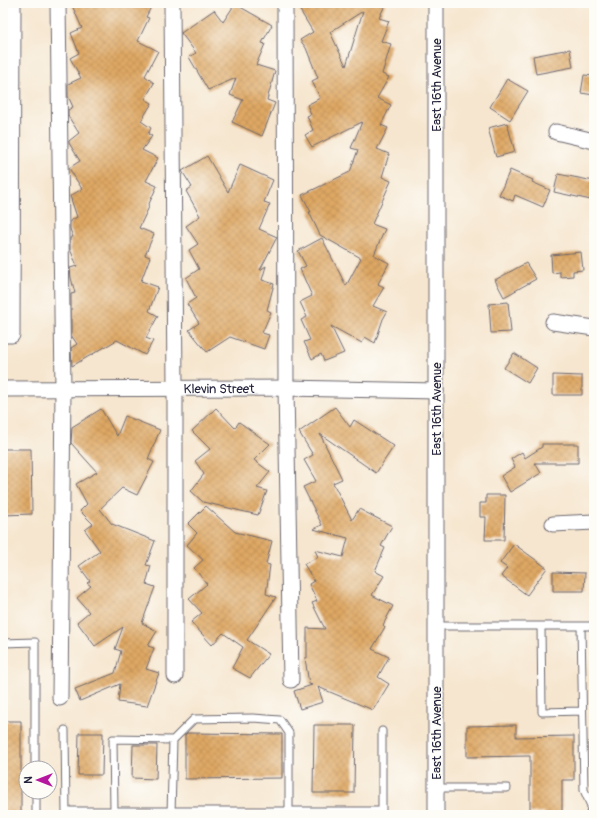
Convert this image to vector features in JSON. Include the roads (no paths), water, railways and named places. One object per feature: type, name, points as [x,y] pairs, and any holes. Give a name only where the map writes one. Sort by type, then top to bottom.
[{"type":"street","points":[[3,335],[12,336],[8,40],[13,3]]},
{"type":"street","points":[[58,3],[63,389],[60,698]]},
{"type":"street","points":[[172,3],[175,388],[175,676]]},
{"type":"street","points":[[285,3],[286,388],[291,680]]},
{"type":"street","name":"East 16th Avenue","points":[[436,3],[436,815]]},
{"type":"street","points":[[556,132],[594,141]]},
{"type":"street","points":[[553,322],[594,328]]},
{"type":"street","name":"Klevin Street","points":[[3,389],[286,388],[436,391]]},
{"type":"street","points":[[553,524],[594,522]]},
{"type":"lane","points":[[436,626],[594,626]]},
{"type":"lane","points":[[541,626],[542,712],[582,711]]},
{"type":"lane","points":[[581,626],[584,790],[593,805],[590,815]]},
{"type":"lane","points":[[3,643],[35,642],[36,760]]},
{"type":"lane","points":[[171,813],[173,740],[194,719],[253,718],[280,720],[289,733],[289,813]]},
{"type":"lane","points":[[65,730],[66,813],[114,811],[171,813],[382,812],[382,731]]},
{"type":"lane","points":[[114,811],[113,739],[173,740]]},
{"type":"lane","points":[[436,788],[507,788]]},
{"type":"lane","points":[[36,800],[36,815]]}]
